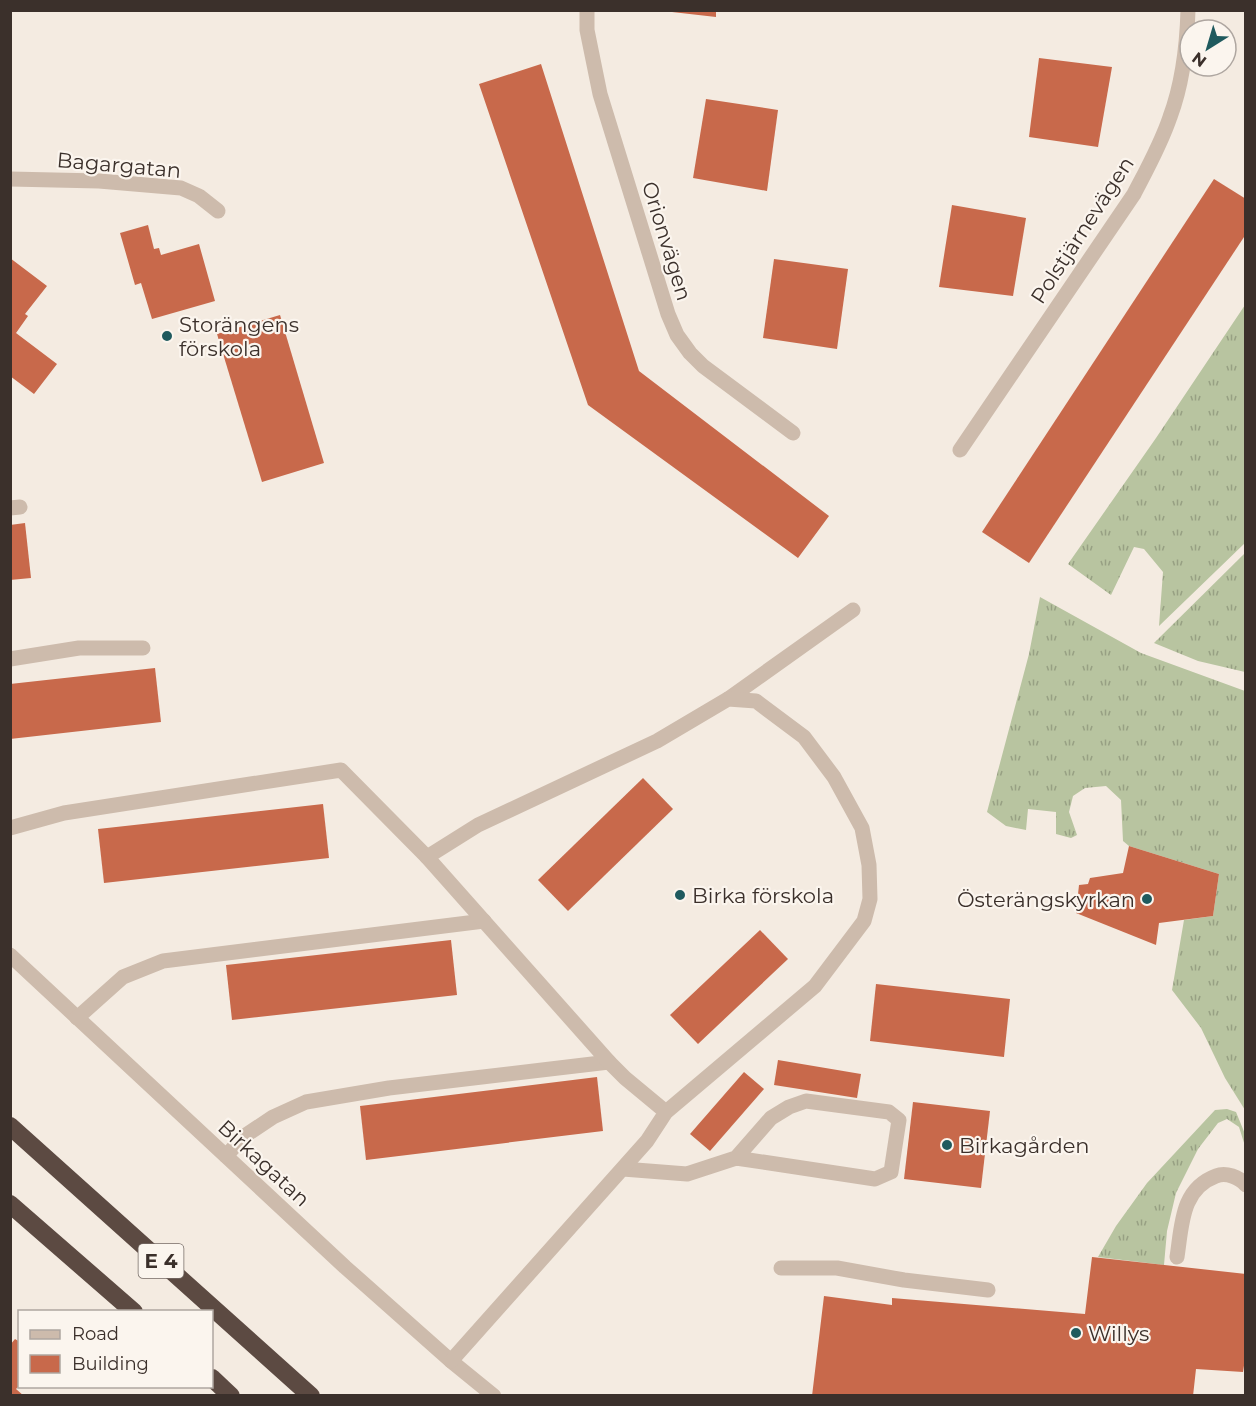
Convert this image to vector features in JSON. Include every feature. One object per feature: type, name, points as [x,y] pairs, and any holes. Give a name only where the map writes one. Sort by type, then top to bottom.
[{"type":"highway","name":"E 4","points":[[10,1126],[311,1395]]},
{"type":"highway","name":"E 4","points":[[10,1204],[133,1310]]},
{"type":"highway","points":[[213,1379],[231,1395]]},
{"type":"street","name":"Orionvägen","points":[[587,10],[587,30],[600,94],[668,314],[677,335],[703,366],[793,433]]},
{"type":"street","name":"Polstjärnevägen","points":[[960,450],[1134,194],[1153,159],[1173,106],[1188,28],[1188,10]]},
{"type":"street","name":"Bagargatan","points":[[10,179],[99,181],[181,188],[199,196],[218,211]]},
{"type":"street","points":[[427,857],[478,825],[657,741],[728,699],[852,610]]},
{"type":"street","points":[[10,659],[79,648],[143,648]]},
{"type":"street","points":[[451,1361],[623,1169],[647,1141],[666,1112],[815,986],[864,921],[870,899],[869,865],[862,828],[834,777],[804,737],[756,701],[728,699]]},
{"type":"street","points":[[10,828],[64,813],[341,770],[427,857],[609,1062],[666,1112]]},
{"type":"street","points":[[77,1018],[123,977],[163,961],[484,921]]},
{"type":"street","name":"Birkagatan","points":[[10,955],[345,1267],[451,1361],[494,1395]]},
{"type":"street","points":[[226,1156],[243,1137],[273,1117],[306,1102],[389,1088],[609,1062]]},
{"type":"street","points":[[623,1169],[687,1174],[736,1158],[875,1179],[891,1172],[899,1120],[889,1112],[806,1101],[789,1107],[771,1118],[736,1158]]},
{"type":"street","points":[[1177,1257],[1189,1197],[1204,1181],[1220,1174],[1235,1176],[1245,1185]]},
{"type":"street","points":[[781,1268],[837,1268],[904,1280],[988,1290]]},
{"type":"green space","points":[[1245,305],[1245,543],[1159,626],[1163,572],[1144,549],[1134,547],[1111,595],[1068,564]]},
{"type":"green space","points":[[1245,553],[1245,672],[1198,661],[1154,643]]},
{"type":"green space","points":[[1040,597],[1141,653],[1245,691],[1245,1110],[1225,1078],[1201,1028],[1172,990],[1184,920],[1213,916],[1219,874],[1129,846],[1123,841],[1121,800],[1106,786],[1085,788],[1073,796],[1069,812],[1077,835],[1071,838],[1056,834],[1056,812],[1028,809],[1026,830],[1006,826],[987,812],[1029,654]]},
{"type":"green space","points":[[1227,1109],[1236,1112],[1245,1134],[1245,1146],[1239,1127],[1227,1119],[1218,1123],[1198,1149],[1176,1193],[1167,1231],[1164,1265],[1098,1257],[1116,1226],[1147,1183],[1215,1110]]},
{"type":"building","points":[[672,10],[716,10],[716,17],[672,12]]},
{"type":"building","points":[[1039,58],[1112,67],[1098,147],[1029,137]]},
{"type":"building","points":[[541,64],[639,371],[829,516],[798,558],[588,405],[479,84]]},
{"type":"building","points":[[706,99],[778,110],[767,191],[693,178]]},
{"type":"building","points":[[1214,179],[1246,199],[1246,234],[1029,563],[982,532]]},
{"type":"building","points":[[952,205],[1026,218],[1013,296],[939,287]]},
{"type":"building","points":[[148,225],[154,249],[159,248],[161,255],[199,244],[215,301],[152,319],[141,283],[135,285],[120,233]]},
{"type":"building","points":[[10,258],[47,286],[25,314],[28,316],[16,333],[57,364],[34,394],[10,376]]},
{"type":"building","points":[[774,259],[848,269],[837,349],[763,338]]},
{"type":"building","points":[[280,315],[324,463],[262,482],[217,334]]},
{"type":"building","points":[[25,523],[31,578],[10,580],[10,525]]},
{"type":"building","points":[[155,668],[161,722],[10,739],[10,684]]},
{"type":"building","points":[[643,778],[673,809],[568,911],[538,880]]},
{"type":"building","points":[[323,804],[329,858],[104,883],[98,829]]},
{"type":"building","name":"Österängskyrkan","points":[[1129,846],[1219,874],[1213,916],[1159,923],[1156,945],[1076,913],[1079,885],[1088,884],[1090,878],[1123,873]]},
{"type":"building","points":[[760,930],[788,959],[698,1044],[670,1015]]},
{"type":"building","points":[[451,940],[457,995],[232,1020],[226,965]]},
{"type":"building","points":[[876,984],[1010,999],[1004,1057],[870,1041]]},
{"type":"building","points":[[778,1060],[861,1074],[857,1098],[774,1085]]},
{"type":"building","points":[[744,1072],[764,1089],[710,1151],[690,1134]]},
{"type":"building","points":[[597,1077],[603,1131],[366,1160],[360,1106]]},
{"type":"building","name":"Birkagården","points":[[913,1102],[990,1111],[981,1188],[904,1179]]},
{"type":"building","name":"Willys","points":[[1092,1257],[1246,1274],[1246,1353],[1243,1372],[1196,1369],[1193,1396],[812,1396],[824,1296],[892,1305],[892,1298],[1085,1314]]},
{"type":"building","points":[[15,1339],[18,1341],[18,1387],[16,1389],[24,1396],[10,1396],[10,1345]]},
{"type":"place","name":"Storängens förskola","points":[[167,336]]},
{"type":"place","name":"Birka förskola","points":[[680,895]]},
{"type":"place","name":"Österängskyrkan","points":[[1147,899]]},
{"type":"place","name":"Birkagården","points":[[947,1145]]},
{"type":"place","name":"Willys","points":[[1076,1333]]}]
